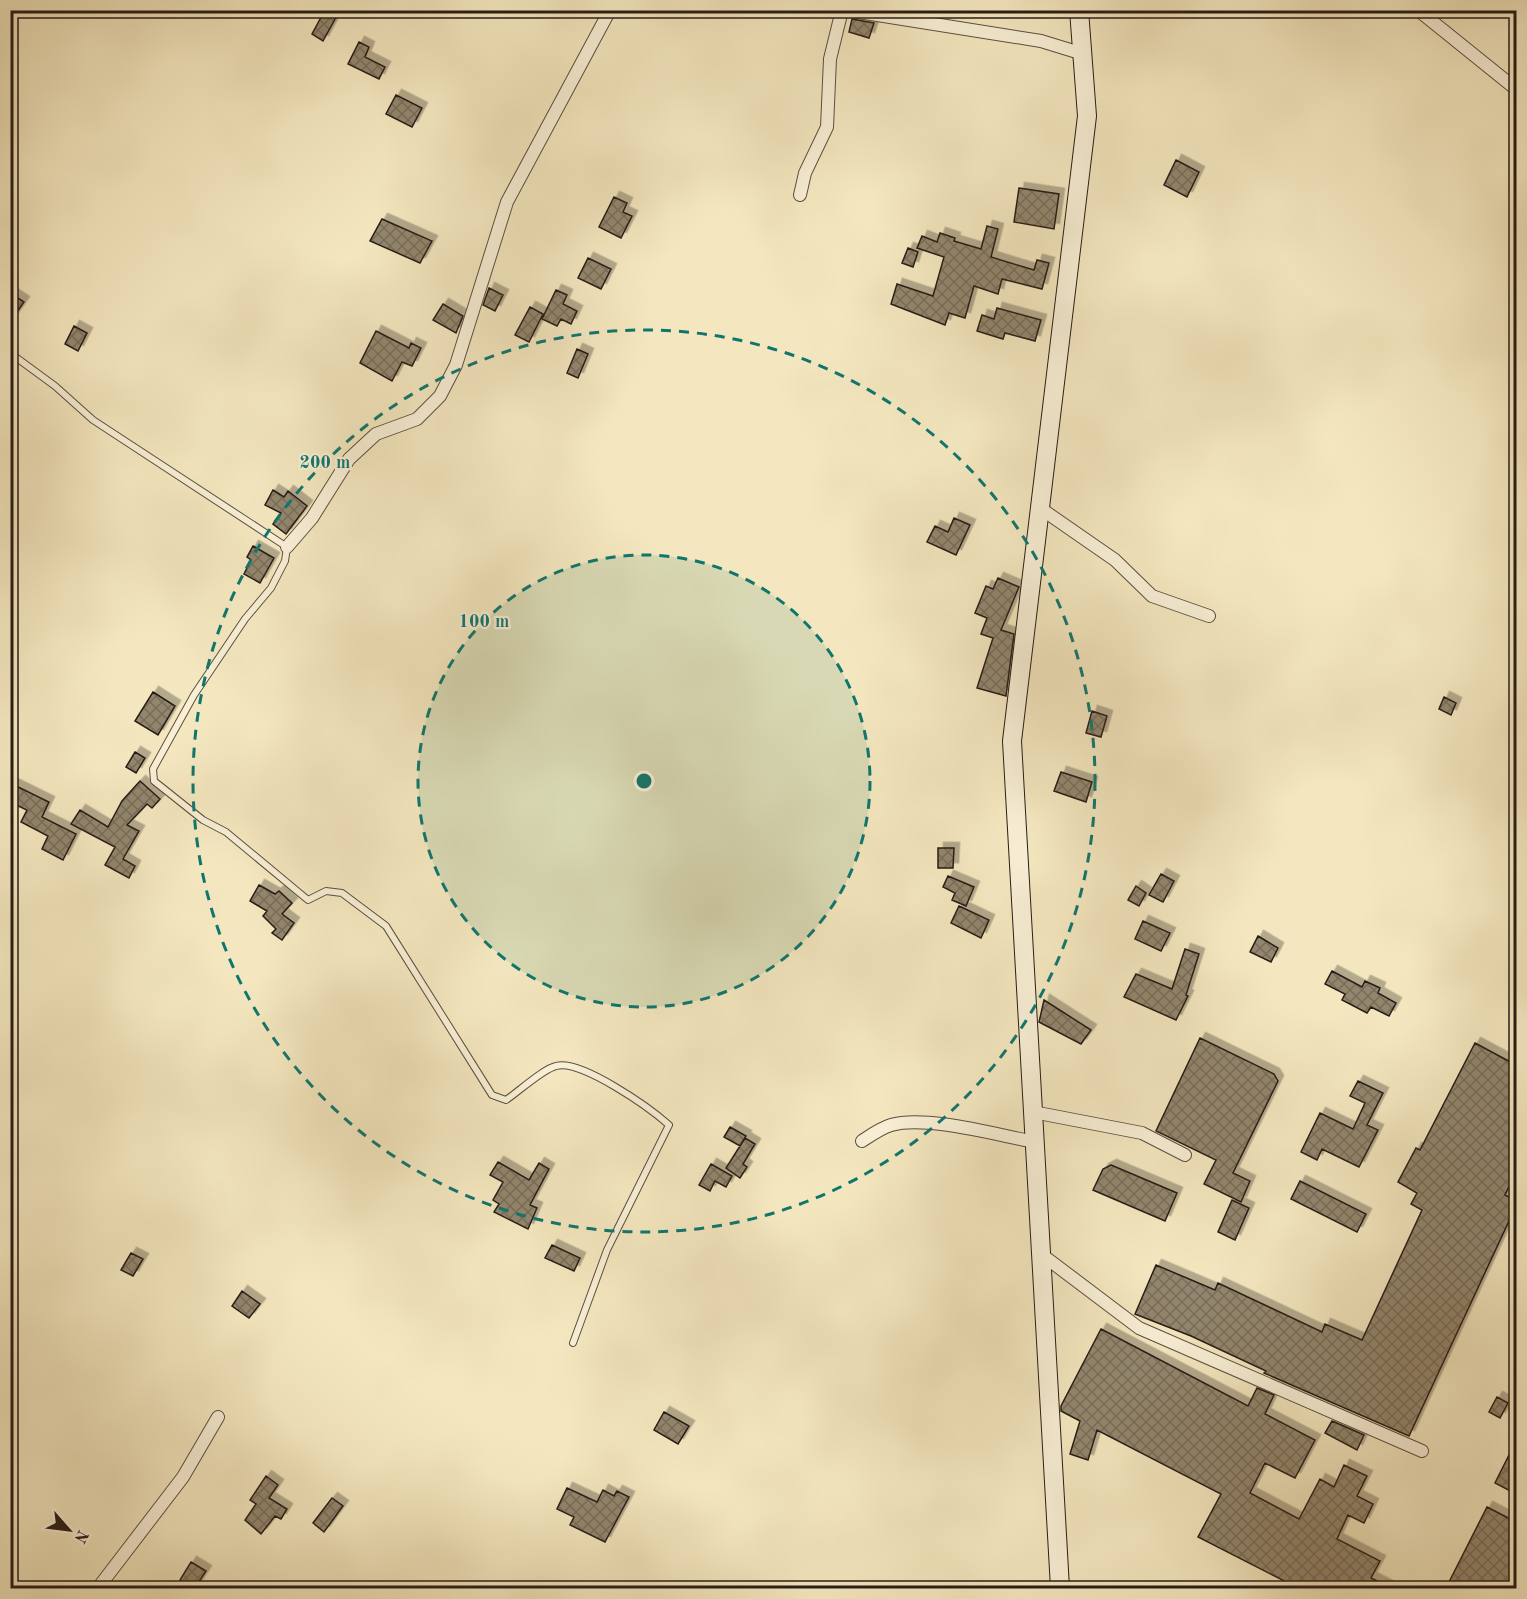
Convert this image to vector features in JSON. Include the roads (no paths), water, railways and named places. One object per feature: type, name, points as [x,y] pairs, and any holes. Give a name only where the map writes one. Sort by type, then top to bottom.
[{"type":"main road","points":[[1060,1588],[1012,741],[1087,116],[1080,53],[1079,10]]},
{"type":"street","points":[[287,547],[312,518],[349,459],[376,434],[417,419],[440,396],[456,365],[507,202],[610,10]]},
{"type":"street","points":[[800,195],[805,174],[827,127],[830,59],[844,10],[1041,42],[1080,53]]},
{"type":"street","points":[[1418,10],[1516,90]]},
{"type":"street","points":[[1040,508],[1114,560],[1152,596],[1209,616]]},
{"type":"street","points":[[1033,1112],[1142,1133],[1185,1155]]},
{"type":"street","points":[[862,1141],[888,1125],[899,1123],[943,1125],[1035,1142]]},
{"type":"street","points":[[1041,1254],[1139,1328],[1422,1451]]},
{"type":"street","points":[[98,1588],[183,1477],[218,1417]]},
{"type":"lane","points":[[10,353],[93,420],[287,547],[285,561],[271,588],[245,619],[194,695],[153,769],[154,781],[202,820],[226,832],[308,900],[326,891],[342,893],[386,926],[492,1095],[506,1100],[556,1066],[575,1066],[644,1103],[669,1125],[607,1250],[573,1343]]}]
